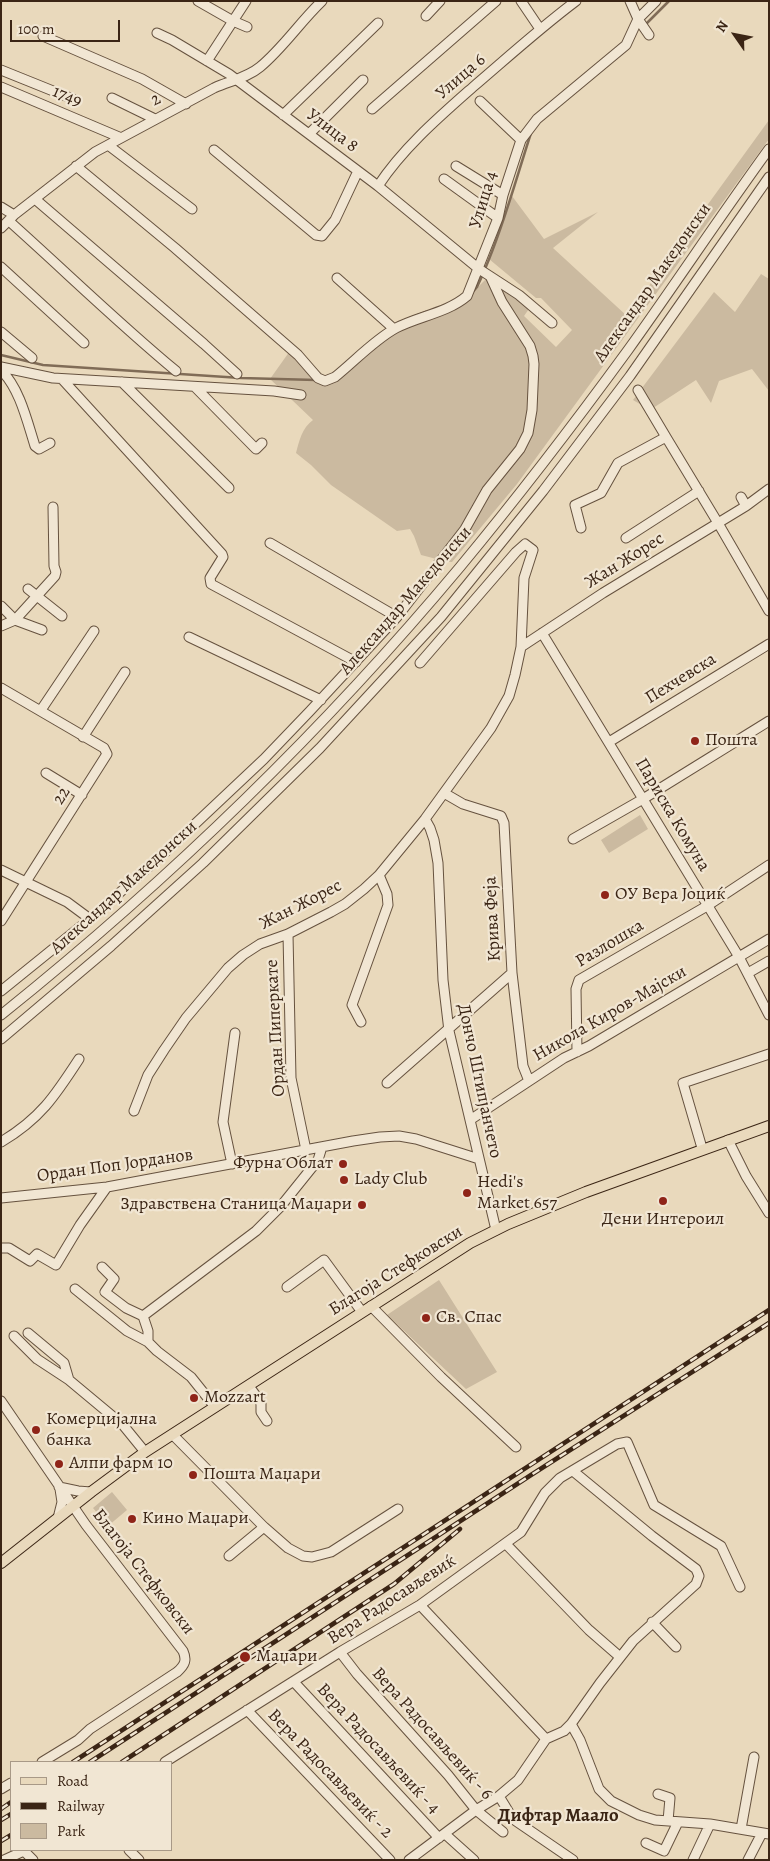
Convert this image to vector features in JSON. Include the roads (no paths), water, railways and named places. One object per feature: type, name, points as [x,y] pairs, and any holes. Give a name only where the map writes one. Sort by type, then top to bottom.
[{"type":"main road","name":"Благоја Стефковски","points":[[1,1563],[145,1452],[173,1436],[452,1254],[496,1230],[577,1195],[702,1148],[769,1126]]},
{"type":"street","points":[[198,1],[247,27]]},
{"type":"street","points":[[207,61],[246,1]]},
{"type":"street","name":"2","points":[[1,228],[76,166],[119,137],[214,88],[236,80],[258,68],[322,1]]},
{"type":"street","points":[[426,16],[440,1]]},
{"type":"street","points":[[372,109],[496,1]]},
{"type":"street","points":[[521,1],[540,29]]},
{"type":"street","name":"Улица 6","points":[[378,186],[389,169],[418,138],[540,29],[576,1]]},
{"type":"street","points":[[630,1],[649,34]]},
{"type":"street","name":"Улица 4","points":[[76,166],[175,248],[298,355],[318,378],[325,381],[335,377],[394,329],[459,302],[467,296],[498,218],[503,195],[521,140],[537,120],[626,45],[640,21],[656,1]]},
{"type":"street","points":[[284,115],[378,23]]},
{"type":"street","name":"Улица 8","points":[[157,33],[207,61],[284,115],[378,186],[490,278],[514,292],[552,323]]},
{"type":"street","points":[[43,36],[142,79],[186,104]]},
{"type":"street","points":[[1,70],[73,99]]},
{"type":"street","points":[[309,134],[363,80]]},
{"type":"street","name":"1749","points":[[1,87],[119,137]]},
{"type":"street","points":[[112,98],[154,119]]},
{"type":"street","points":[[480,101],[521,140]]},
{"type":"street","points":[[108,145],[192,209]]},
{"type":"street","name":"Александар Македонски","points":[[1,1015],[128,909],[203,839],[378,662],[460,566],[560,442],[769,149]]},
{"type":"street","points":[[214,150],[316,235],[322,236],[335,220],[358,171]]},
{"type":"street","points":[[456,166],[503,195]]},
{"type":"street","name":"Александар Македонски","points":[[1,1039],[111,946],[204,863],[320,748],[441,617],[542,491],[630,376],[769,177]]},
{"type":"street","points":[[444,179],[498,218]]},
{"type":"street","points":[[35,199],[237,374]]},
{"type":"street","points":[[1,207],[138,339],[176,371]]},
{"type":"street","points":[[1,267],[84,343]]},
{"type":"street","points":[[338,278],[394,329]]},
{"type":"street","points":[[1,991],[90,919],[202,819],[321,700],[398,617],[465,529],[487,490],[520,449],[528,433],[532,410],[533,356],[530,346],[502,302],[490,278]]},
{"type":"street","points":[[1,332],[32,358]]},
{"type":"street","points":[[1,369],[62,379],[274,391],[301,395]]},
{"type":"street","points":[[1,369],[11,382],[21,404],[35,446],[39,449],[50,442]]},
{"type":"street","points":[[62,379],[222,554],[223,557],[210,578],[211,584],[356,662]]},
{"type":"street","points":[[122,382],[229,488]]},
{"type":"street","points":[[195,388],[256,449],[262,442]]},
{"type":"street","points":[[638,390],[769,611]]},
{"type":"street","points":[[581,528],[575,505],[601,493],[618,463],[666,436]]},
{"type":"street","name":"Жан Жорес","points":[[521,647],[603,593],[746,506],[769,489]]},
{"type":"street","points":[[626,538],[699,491]]},
{"type":"street","points":[[741,497],[746,506]]},
{"type":"street","points":[[1,626],[15,620],[56,574],[54,566],[52,507]]},
{"type":"street","points":[[270,543],[398,617]]},
{"type":"street","name":"Жан Жорес","points":[[134,1111],[148,1075],[164,1050],[186,1018],[228,968],[260,944],[288,934],[344,904],[379,875],[425,819],[491,728],[509,696],[521,647],[524,578],[533,550],[525,544],[516,552],[420,663]]},
{"type":"street","points":[[28,589],[62,616]]},
{"type":"street","points":[[1,606],[15,620],[42,630]]},
{"type":"street","points":[[41,710],[94,632]]},
{"type":"street","name":"Париска Комуна","points":[[542,633],[739,957],[769,1015]]},
{"type":"street","points":[[188,637],[321,700]]},
{"type":"street","name":"Пехчевска","points":[[609,742],[769,644]]},
{"type":"street","points":[[83,737],[125,672]]},
{"type":"street","name":"22","points":[[1,688],[6,693],[41,710],[104,748],[108,754],[1,922]]},
{"type":"street","points":[[573,839],[643,799],[769,721]]},
{"type":"street","points":[[46,773],[82,795]]},
{"type":"street","name":"Крива Феја","points":[[444,793],[463,804],[492,813],[503,819],[512,973],[523,1066],[529,1081]]},
{"type":"street","name":"Дончо Штипјанчето","points":[[425,819],[430,828],[438,863],[443,980],[448,1031],[496,1230]]},
{"type":"street","name":"Разлошка","points":[[577,1052],[576,989],[578,980],[707,906],[769,865]]},
{"type":"street","points":[[1,870],[67,902],[90,919]]},
{"type":"street","points":[[361,1022],[352,1005],[389,900],[379,875]]},
{"type":"street","name":"Ордан Пиперкате","points":[[288,934],[291,1078],[306,1150]]},
{"type":"street","name":"Никола Киров-Мајски","points":[[470,1120],[564,1058],[769,939]]},
{"type":"street","points":[[748,974],[769,961]]},
{"type":"street","points":[[387,1083],[512,973]]},
{"type":"street","points":[[232,1164],[223,1122],[234,1033]]},
{"type":"street","points":[[702,1148],[683,1083],[769,1054]]},
{"type":"street","points":[[1,1142],[34,1119],[46,1107],[79,1059]]},
{"type":"street","name":"Ордан Поп Јорданов","points":[[1,1198],[107,1187],[380,1137],[399,1136],[416,1139],[480,1159]]},
{"type":"street","points":[[728,1140],[746,1176],[769,1213]]},
{"type":"street","points":[[143,1316],[256,1231],[281,1206],[318,1160],[322,1147]]},
{"type":"street","points":[[1,1248],[9,1248],[27,1261],[32,1260],[37,1254],[56,1265],[80,1225],[107,1187]]},
{"type":"street","points":[[287,1287],[324,1260],[366,1309],[516,1447]]},
{"type":"street","points":[[102,1266],[114,1278],[105,1292],[126,1308],[143,1316],[148,1332],[148,1342]]},
{"type":"street","points":[[75,1290],[127,1331],[148,1342],[191,1377],[215,1407]]},
{"type":"street","points":[[28,1333],[64,1364],[69,1380]]},
{"type":"street","points":[[14,1336],[37,1359],[69,1380],[123,1425],[145,1452]]},
{"type":"street","points":[[249,1386],[261,1403],[261,1412],[267,1421]]},
{"type":"street","points":[[1,1401],[4,1410],[73,1506]]},
{"type":"street","points":[[173,1436],[264,1527],[296,1553],[303,1556],[312,1557],[331,1552],[398,1508]]},
{"type":"street","name":"Вера Радосављевиќ","points":[[166,1761],[340,1652],[420,1605],[521,1532],[545,1494],[560,1478],[617,1444],[627,1442],[654,1505],[721,1546],[740,1586]]},
{"type":"street","points":[[411,1859],[476,1810],[499,1796],[518,1780],[546,1739],[564,1731],[571,1724],[633,1641],[696,1584],[699,1576],[698,1572],[573,1471]]},
{"type":"street","points":[[59,1486],[92,1492]]},
{"type":"street","points":[[58,1518],[62,1498],[59,1486]]},
{"type":"street","name":"Благоја Стефковски","points":[[44,1761],[178,1672],[184,1666],[185,1661],[183,1651],[86,1526],[73,1506]]},
{"type":"street","points":[[229,1556],[264,1527]]},
{"type":"street","points":[[506,1544],[589,1630],[620,1657]]},
{"type":"street","points":[[420,1605],[546,1739]]},
{"type":"street","points":[[652,1622],[676,1646]]},
{"type":"street","name":"Вера Радосављевиќ - 6","points":[[340,1652],[357,1674],[448,1775],[476,1810],[503,1832]]},
{"type":"street","name":"Вера Радосављевиќ - 4","points":[[294,1682],[442,1836],[474,1860]]},
{"type":"street","name":"Вера Радосављевиќ - 2","points":[[247,1710],[390,1860]]},
{"type":"street","points":[[571,1724],[580,1740],[599,1789],[611,1801],[639,1815],[668,1821],[710,1824],[765,1833],[748,1860]]},
{"type":"street","points":[[741,1829],[754,1758]]},
{"type":"street","points":[[658,1794],[670,1798],[668,1821]]},
{"type":"street","points":[[499,1796],[513,1819],[573,1860]]},
{"type":"street","points":[[646,1842],[664,1851],[678,1822]]},
{"type":"street","points":[[693,1860],[710,1824]]},
{"type":"street","points":[[4,1860],[23,1851]]},
{"type":"street","points":[[130,1851],[139,1860]]},
{"type":"waterway","points":[[645,25],[669,1]]},
{"type":"waterway","points":[[485,269],[504,219],[531,133]]},
{"type":"waterway","points":[[472,293],[483,274]]},
{"type":"waterway","points":[[410,318],[426,312]]},
{"type":"waterway","points":[[1,355],[43,365],[241,378],[316,380]]},
{"type":"railway","points":[[75,1761],[769,1310]]},
{"type":"railway","points":[[92,1761],[531,1475],[769,1323]]},
{"type":"railway","points":[[124,1761],[394,1584],[460,1529]]},
{"type":"railway","points":[[1,1809],[10,1803]]},
{"type":"railway","points":[[1,1820],[10,1815]]},
{"type":"railway","points":[[1,1841],[10,1836]]},
{"type":"place","name":"Пошта","points":[[695,741]]},
{"type":"place","name":"ОУ Вера Јоциќ","points":[[605,895]]},
{"type":"place","name":"Фурна Облат","points":[[343,1164]]},
{"type":"place","name":"Lady Club","points":[[344,1180]]},
{"type":"place","name":"Hedi's Market 657","points":[[467,1193]]},
{"type":"place","name":"Дени Интероил","points":[[663,1201]]},
{"type":"place","name":"Здравствена Станица Маџари","points":[[362,1205]]},
{"type":"place","name":"Св. Спас","points":[[426,1318]]},
{"type":"place","name":"Mozzart","points":[[194,1398]]},
{"type":"place","name":"Комерцијална банка","points":[[36,1430]]},
{"type":"place","name":"Алпи фарм 10","points":[[59,1464]]},
{"type":"place","name":"Пошта Маџари","points":[[193,1475]]},
{"type":"place","name":"Кино Маџари","points":[[132,1519]]},
{"type":"place","name":"Маџари","points":[[245,1657]]},
{"type":"district","name":"Дифтар Маало","points":[[558,1816]]}]
